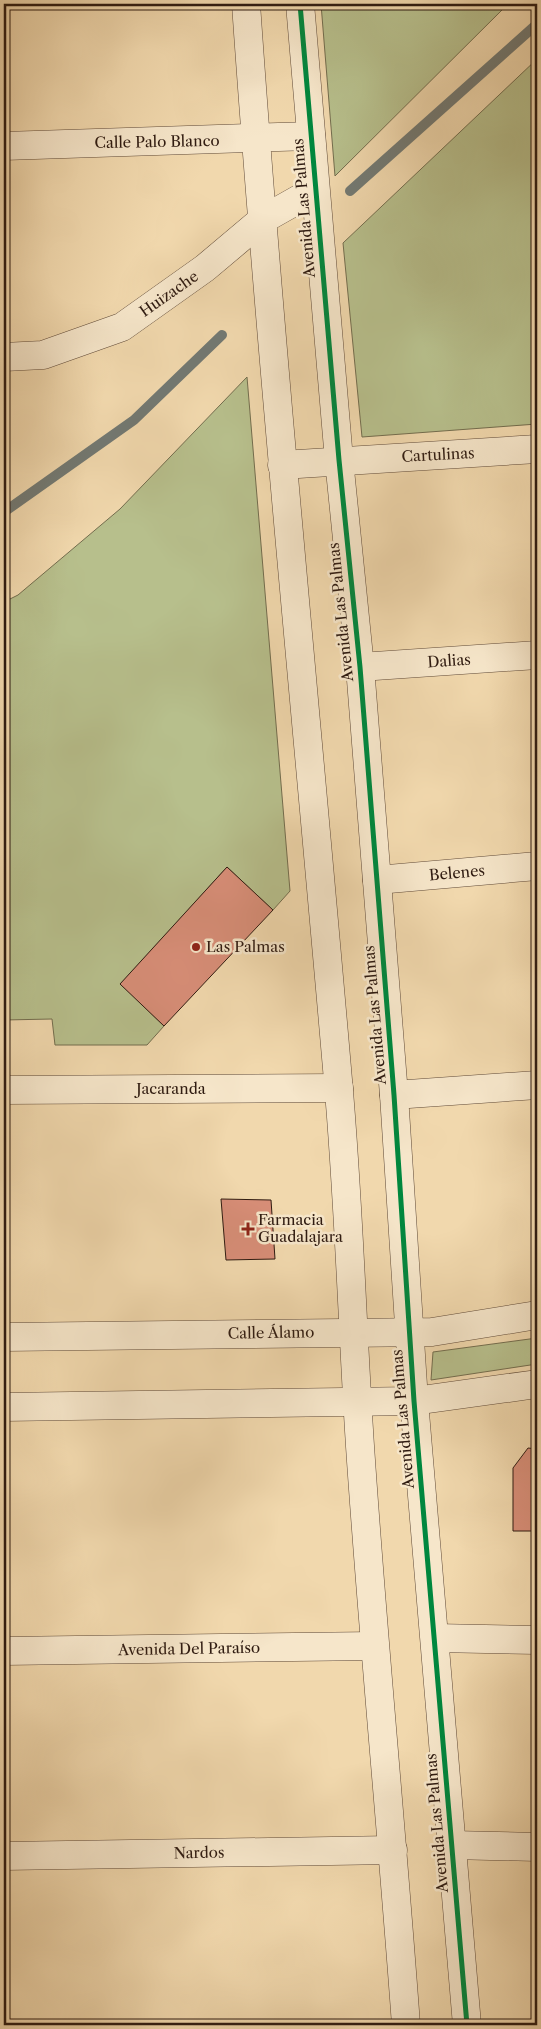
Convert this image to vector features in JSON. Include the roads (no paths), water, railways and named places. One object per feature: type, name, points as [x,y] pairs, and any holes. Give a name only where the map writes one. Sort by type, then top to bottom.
[{"type":"street","points":[[246,4],[282,465],[339,1088],[357,1403],[374,1646],[393,1850],[406,2025]]},
{"type":"street","name":"Avenida Las Palmas","points":[[300,4],[339,460],[360,667],[394,1095],[414,1401],[467,2025]]},
{"type":"street","name":"Calle Palo Blanco","points":[[4,146],[311,136]]},
{"type":"street","name":"Huizache","points":[[4,357],[44,355],[122,327],[205,268],[262,220],[315,190]]},
{"type":"street","name":"Cartulinas","points":[[282,465],[537,449]]},
{"type":"street","name":"Dalias","points":[[360,667],[537,655]]},
{"type":"street","name":"Belenes","points":[[377,880],[537,866]]},
{"type":"street","points":[[394,1095],[537,1086]]},
{"type":"street","name":"Jacaranda","points":[[4,1090],[339,1088]]},
{"type":"street","name":"Calle Álamo","points":[[4,1336],[432,1332],[537,1315]]},
{"type":"street","points":[[4,1407],[414,1401],[537,1384]]},
{"type":"street","points":[[434,1638],[537,1640]]},
{"type":"street","name":"Avenida Del Paraíso","points":[[4,1651],[374,1646]]},
{"type":"street","points":[[451,1845],[537,1846]]},
{"type":"street","name":"Nardos","points":[[4,1856],[393,1850]]},
{"type":"waterway","points":[[350,191],[537,24]]},
{"type":"waterway","points":[[4,512],[134,420],[222,335]]},
{"type":"place","name":"Las Palmas","points":[[196,947]]},
{"type":"place","name":"Farmacia Guadalajara","points":[[248,1229]]}]
